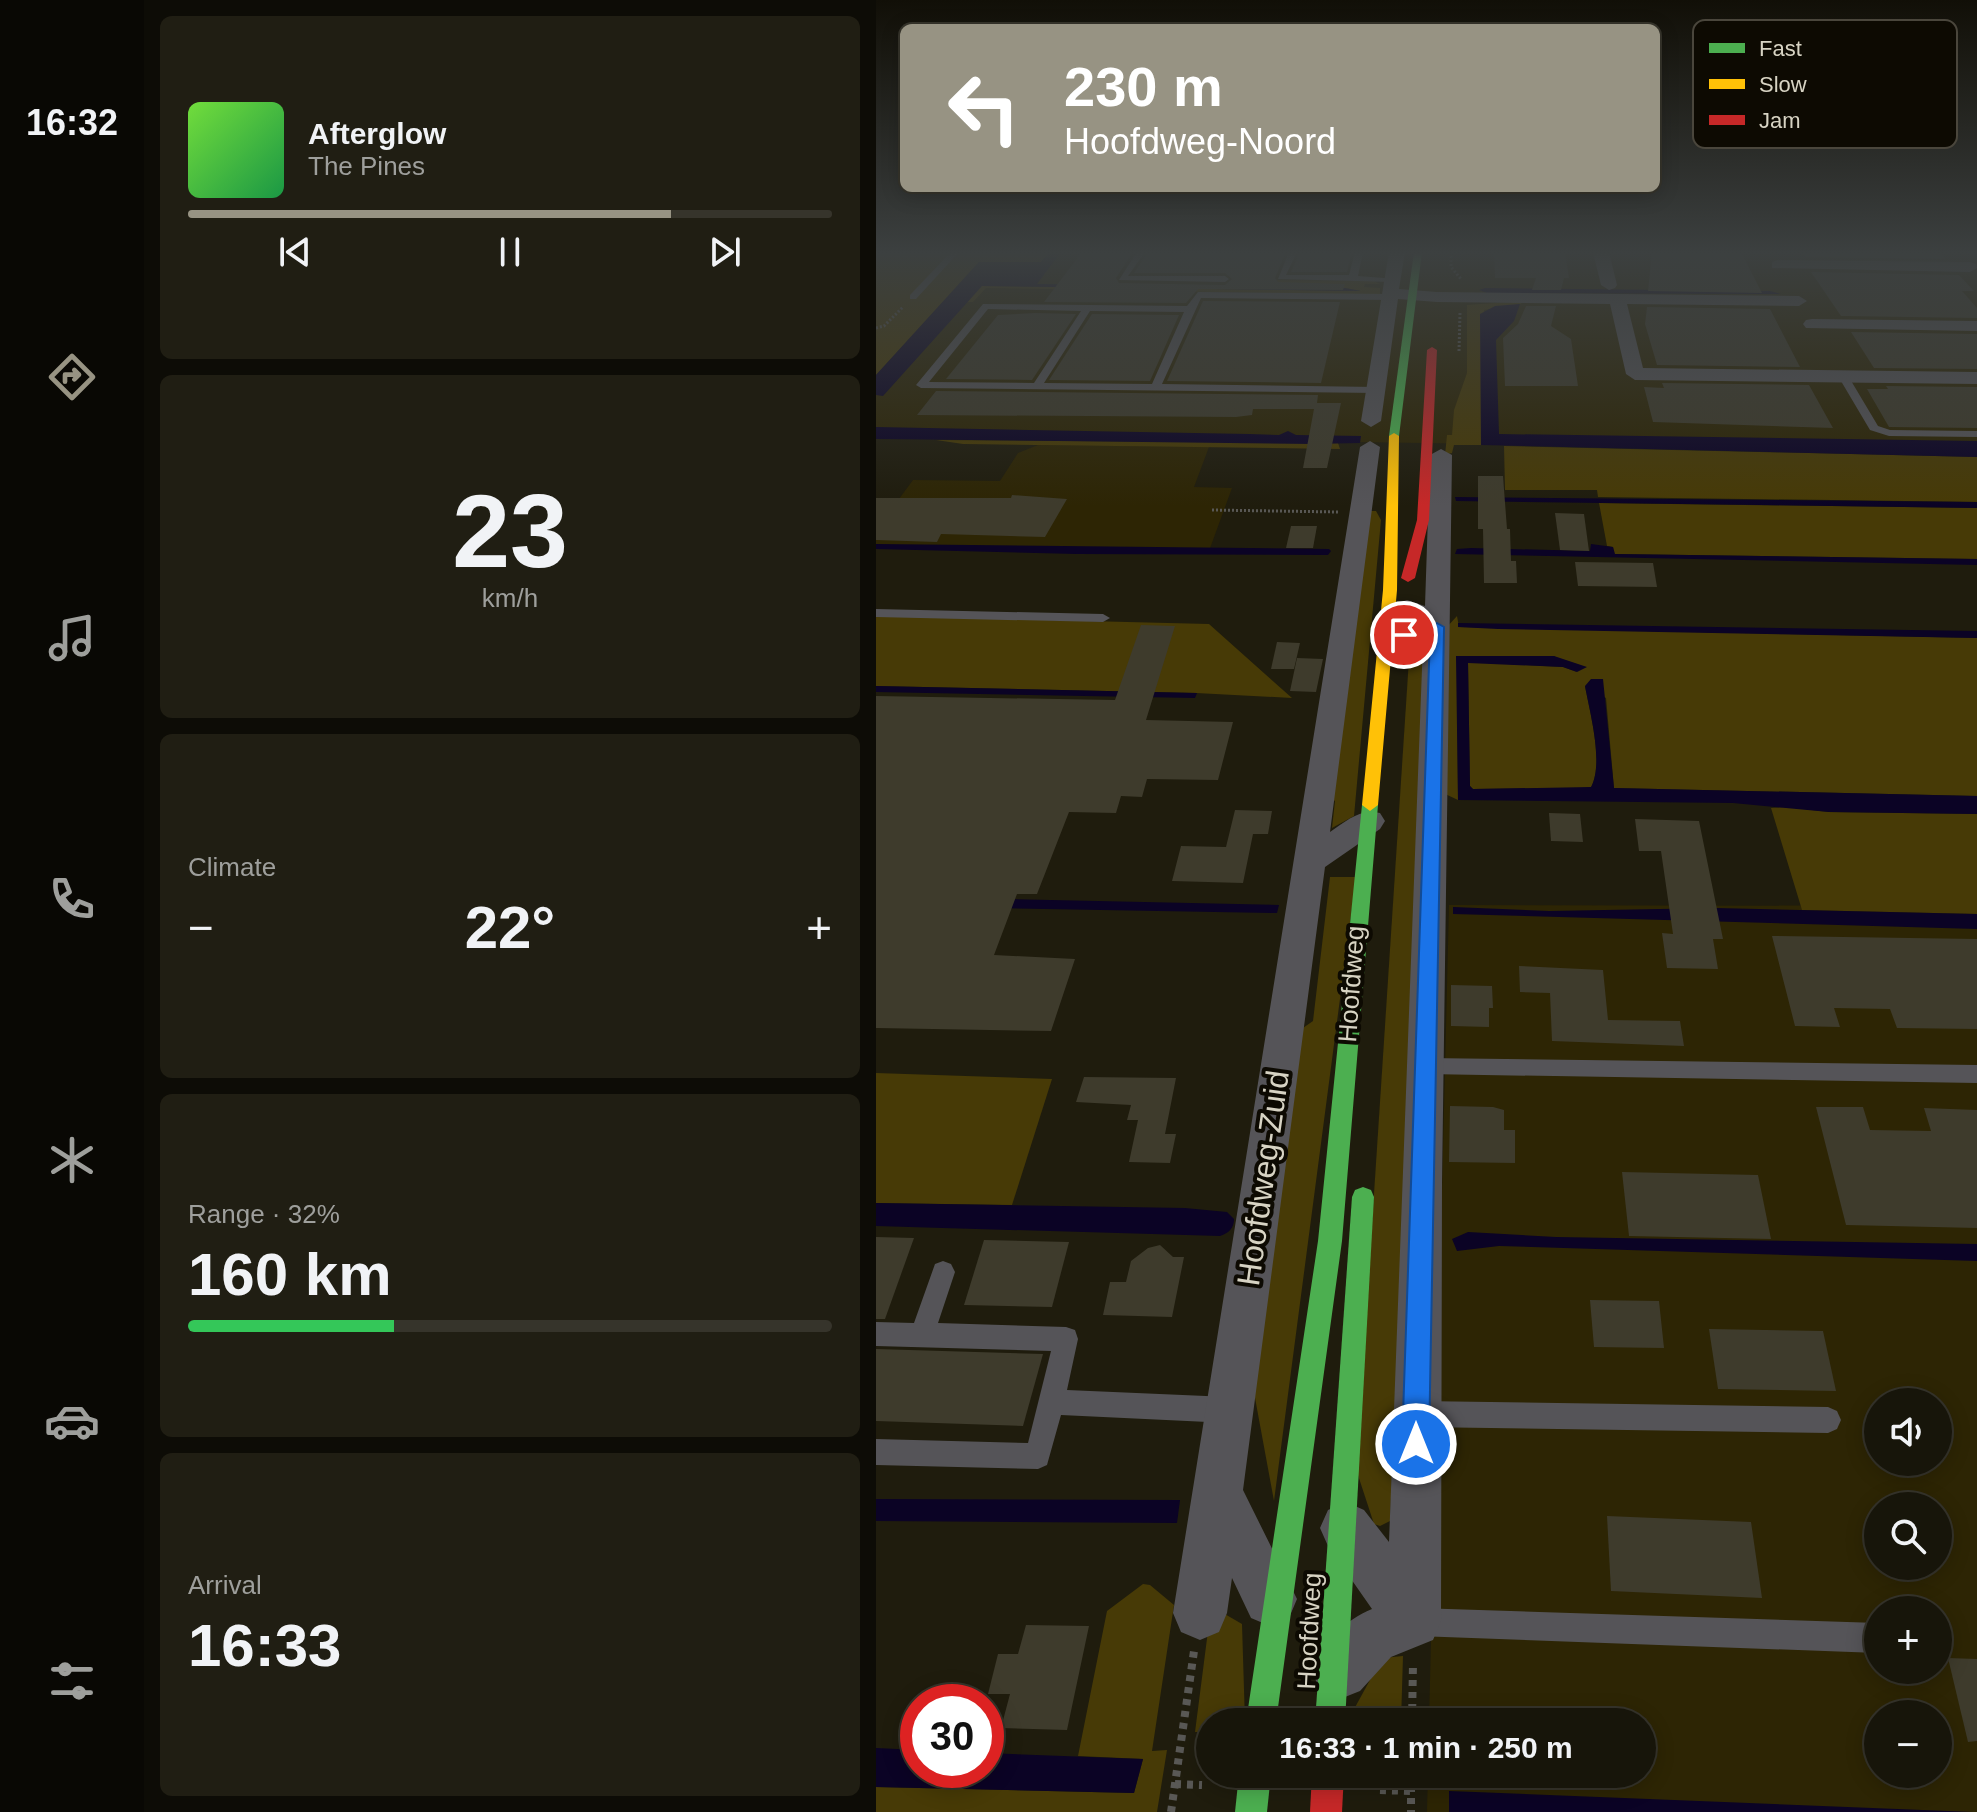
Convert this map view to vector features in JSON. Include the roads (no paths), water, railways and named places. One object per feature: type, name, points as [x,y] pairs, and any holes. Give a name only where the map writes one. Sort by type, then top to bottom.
[{"type":"main road","name":"Hoofdweg","points":[[1263,1708],[1330,1241],[1390,590],[1377,501],[1394,446],[1407,337]]},
{"type":"main road","points":[[1394,446],[1416,444],[1419,454],[1435,457],[1429,388],[1433,337]]},
{"type":"main road","name":"Hoofdweg","points":[[1331,1701],[1364,1178]]},
{"type":"main road","points":[[1251,1812],[1254,1788]]},
{"type":"main road","points":[[1326,1812],[1327,1788]]},
{"type":"street","points":[[1371,421],[1385,337]]},
{"type":"street","points":[[1625,337],[1635,374],[1839,369],[1977,378]]},
{"type":"street","name":"Hoofdweg-Zuid","points":[[1200,1613],[1308,863],[1377,501],[1370,447]]},
{"type":"street","points":[[1414,1621],[1416,1414],[1426,1066],[1418,630],[1435,457]]},
{"type":"street","points":[[1308,863],[1369,821]]},
{"type":"street","points":[[1217,1492],[1275,1609]]},
{"type":"street","points":[[1342,1522],[1414,1621]]},
{"type":"street","points":[[1331,1701],[1373,1636],[1414,1621]]},
{"type":"lane","points":[[961,337],[921,385],[1377,390]]},
{"type":"lane","points":[[1037,386],[1069,337]]},
{"type":"lane","points":[[1156,387],[1178,337]]},
{"type":"lane","points":[[1839,369],[1874,428],[1889,433],[1977,434]]},
{"type":"lane","points":[[876,613],[1103,618]]},
{"type":"lane","points":[[1426,1066],[1977,1074]]},
{"type":"lane","points":[[922,1335],[943,1272]]},
{"type":"lane","points":[[876,1334],[1066,1339],[1038,1456],[876,1452]]},
{"type":"lane","points":[[1052,1402],[1229,1410]]},
{"type":"lane","points":[[1416,1414],[1828,1420]]},
{"type":"lane","points":[[1414,1621],[1864,1637]]}]
